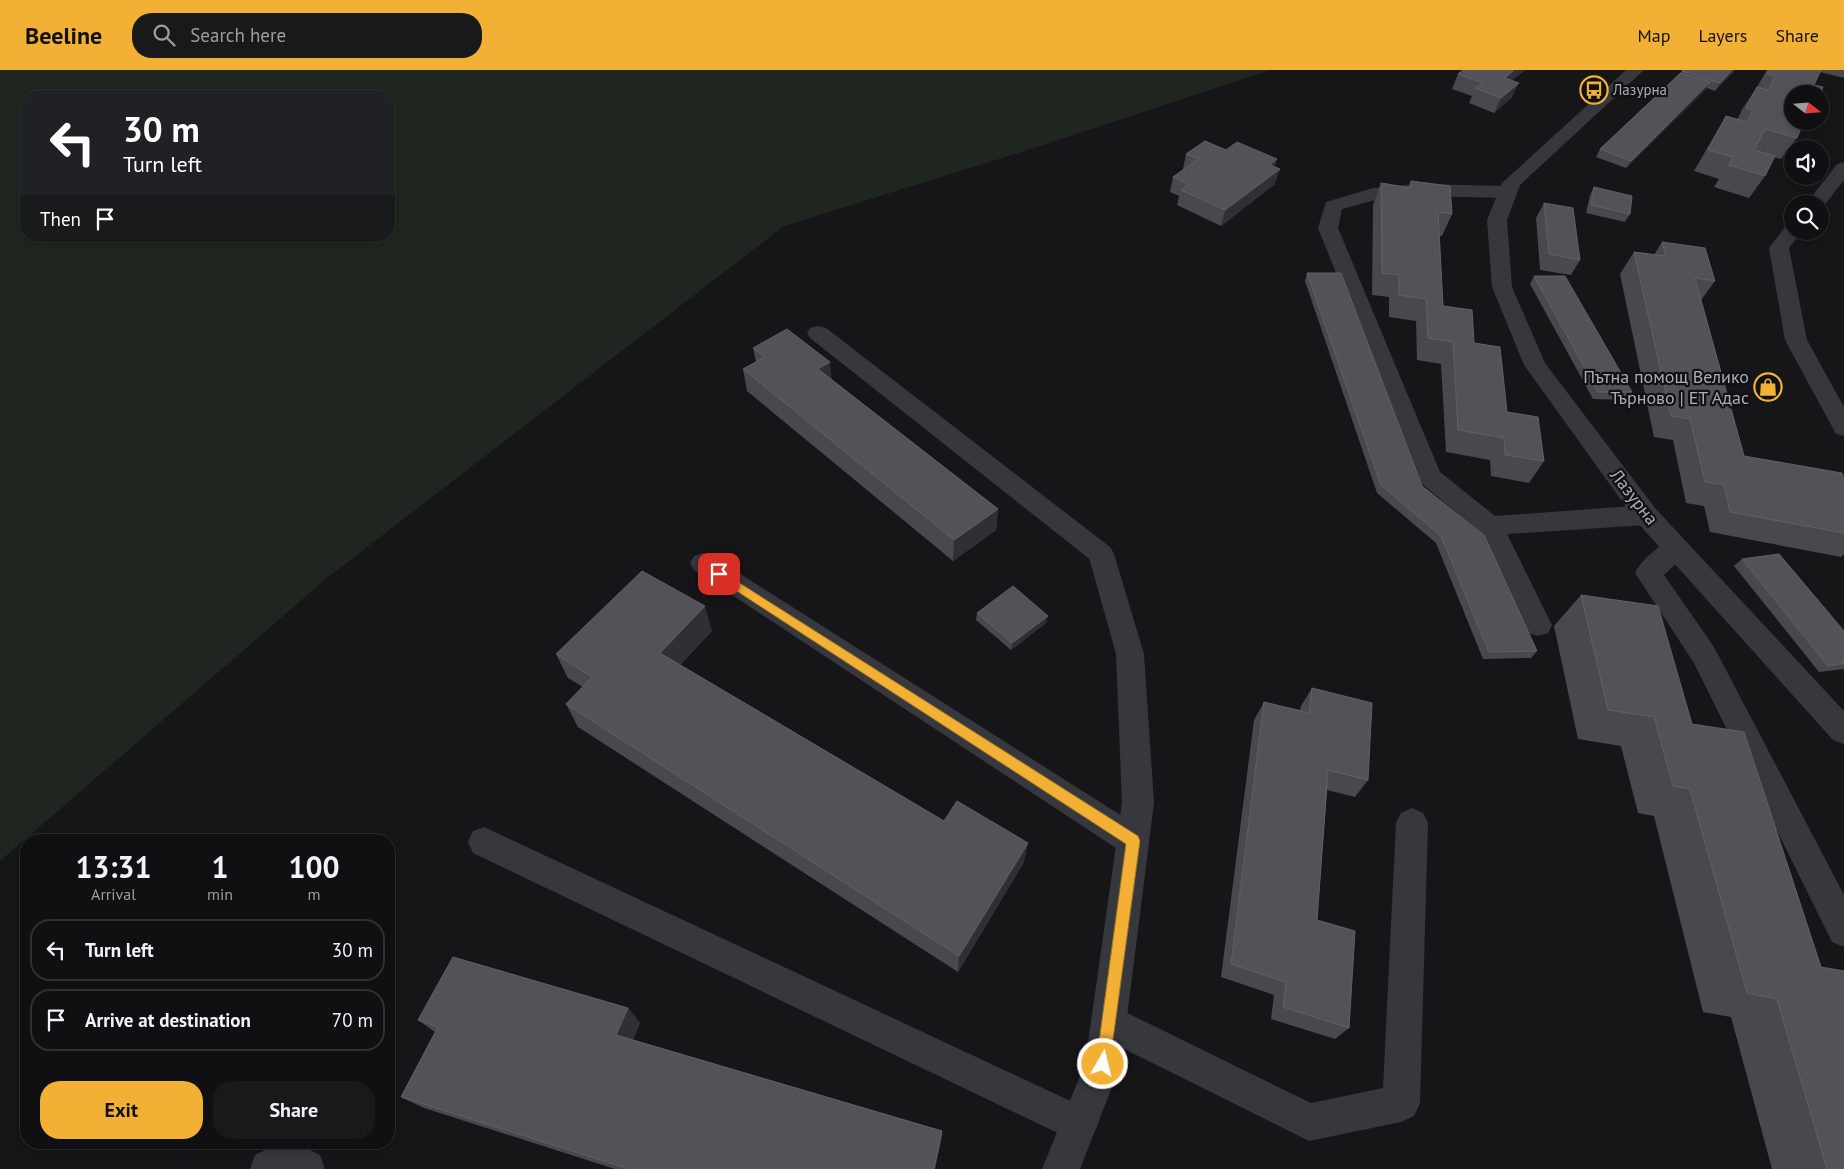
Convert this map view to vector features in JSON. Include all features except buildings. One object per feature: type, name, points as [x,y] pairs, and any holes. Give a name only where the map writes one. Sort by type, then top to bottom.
[{"type":"street","name":"Лазурна","points":[[1636,70],[1511,182],[1497,220],[1502,287],[1535,364],[1646,515],[1844,731]]},
{"type":"street","points":[[1822,195],[1844,168]]},
{"type":"street","points":[[1507,192],[1418,190],[1373,194],[1333,206],[1328,228],[1430,477],[1490,526],[1538,625]]},
{"type":"street","points":[[1785,240],[1778,248],[1796,340],[1844,428]]},
{"type":"street","points":[[818,333],[1101,554],[1130,654],[1138,803],[1103,1064],[1062,1169]]},
{"type":"street","points":[[1490,526],[1646,515]]},
{"type":"street","points":[[1676,548],[1648,572],[1704,655],[1844,930]]},
{"type":"street","points":[[703,563],[1133,841]]},
{"type":"street","points":[[1109,1022],[1309,1122],[1401,1103],[1412,823]]},
{"type":"street","points":[[484,842],[1079,1124]]},
{"type":"street","points":[[269,1169],[288,1159],[306,1169]]},
{"type":"shaded area","points":[[0,70],[1270,70],[1031,149],[784,226],[327,578],[31,834],[20,834],[20,844],[0,861]]},
{"type":"place","name":"Лазурна","points":[[1594,90]]},
{"type":"place","name":"Пътна помощ Велико Търново | ЕТ Адас","points":[[1768,387]]},
{"type":"route","points":[[719,574],[1133,841],[1103,1064]]}]
